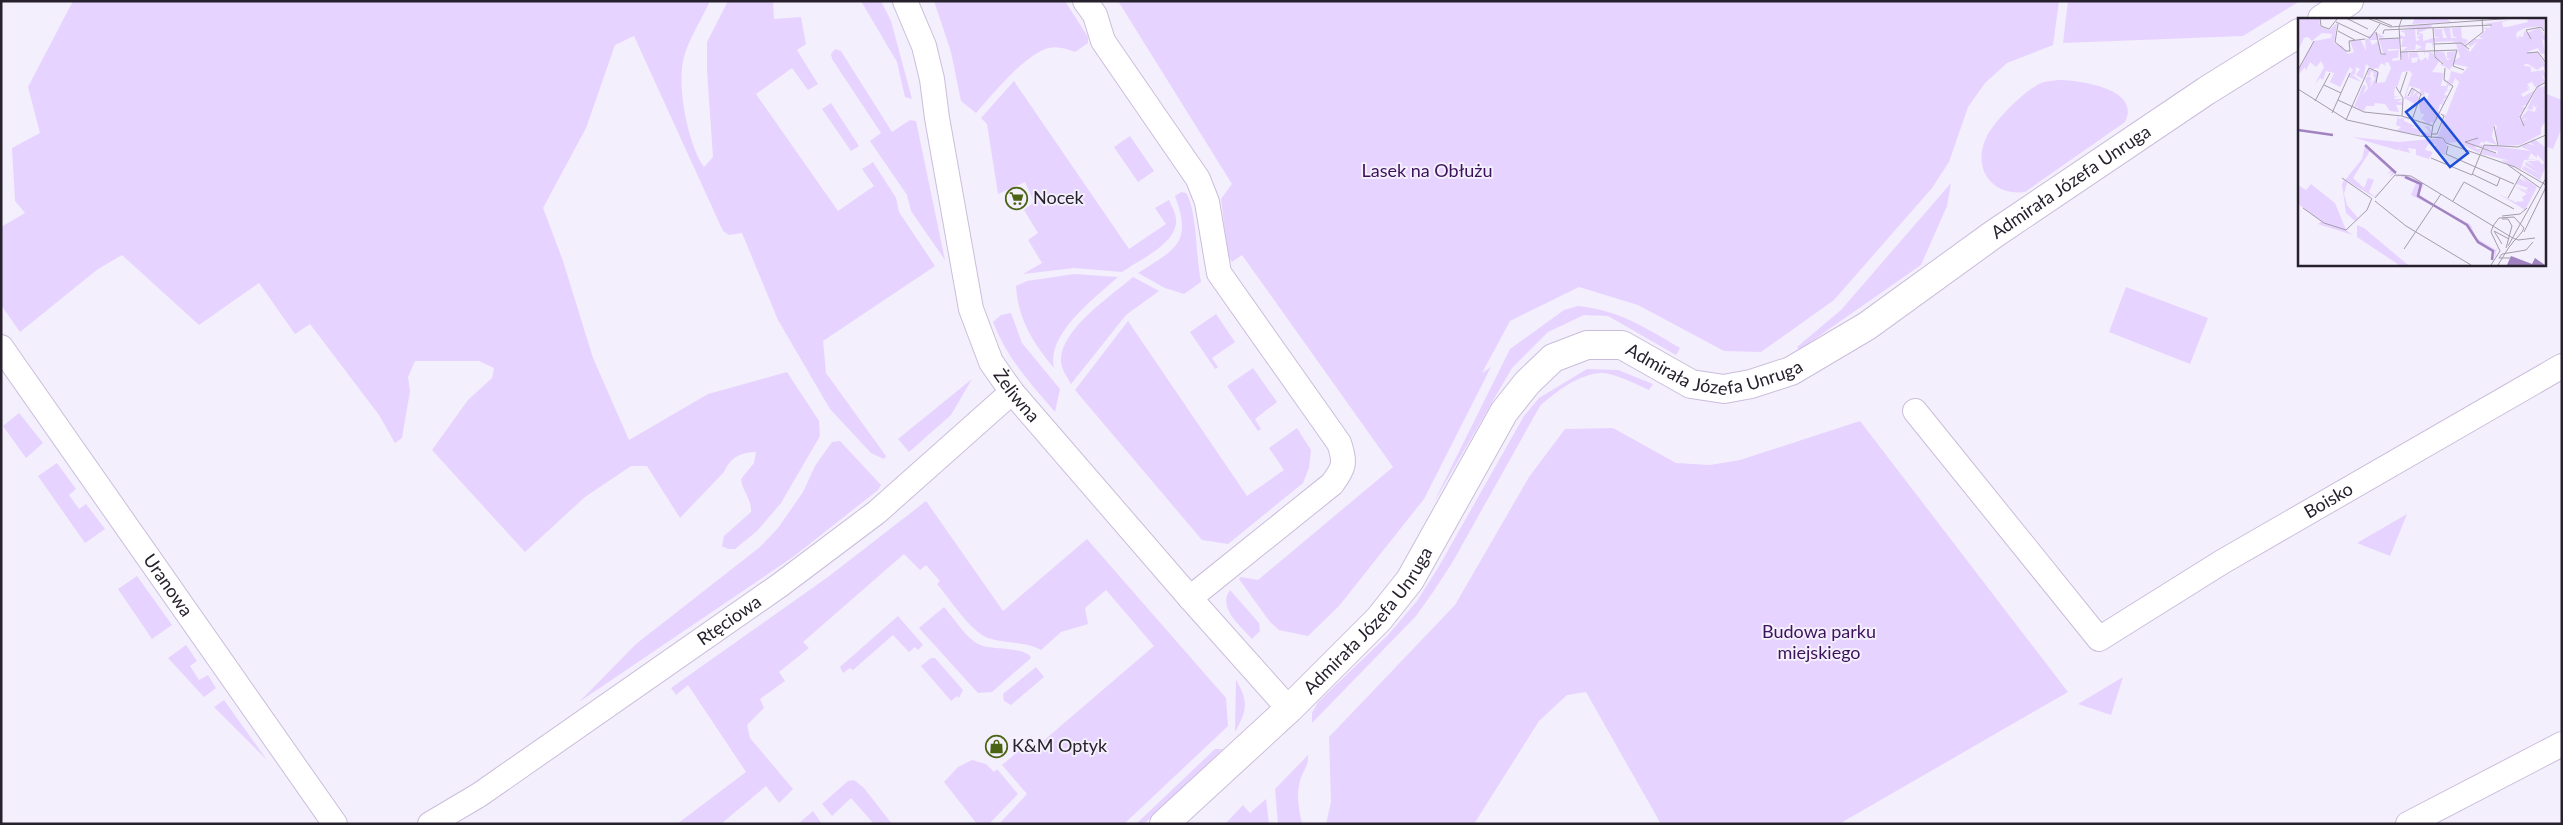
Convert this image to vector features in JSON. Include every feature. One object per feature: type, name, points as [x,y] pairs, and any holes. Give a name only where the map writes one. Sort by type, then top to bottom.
[{"type":"street","name":"Żeliwna","points":[[906,1],[924,46],[932,79],[937,118],[971,309],[991,362],[1012,392],[1190,598],[1289,709]]},
{"type":"street","points":[[1085,1],[1095,15],[1102,41],[1198,179],[1207,202],[1219,273],[1339,443],[1343,454],[1343,469],[1332,484],[1190,598]]},
{"type":"street","points":[[2324,18],[2349,1]]},
{"type":"street","name":"Admirała Józefa Unruga","points":[[1164,824],[1289,709],[1379,619],[1410,580],[1504,412],[1527,383],[1553,358],[1587,345],[1622,345],[1691,384],[1724,389],[1751,384],[1791,371],[1868,326],[1994,234],[2206,91],[2298,34]]},
{"type":"street","name":"Uranowa","points":[[1,347],[335,824]]},
{"type":"street","name":"Boisko","points":[[1915,411],[2099,639],[2222,562],[2562,366]]},
{"type":"street","name":"Rtęciowa","points":[[430,824],[478,795],[780,585],[877,512],[1012,392]]},
{"type":"street","points":[[2408,824],[2562,744]]},
{"type":"green space","points":[[73,1],[710,1],[689,43],[684,57],[681,82],[689,130],[698,157],[704,167],[713,157],[707,71],[707,42],[728,1],[773,1],[774,19],[801,17],[806,44],[797,50],[818,84],[808,90],[792,68],[756,94],[838,211],[874,186],[862,169],[873,162],[896,198],[899,212],[935,266],[823,341],[826,373],[886,456],[884,459],[871,453],[830,409],[778,320],[742,233],[729,235],[723,231],[634,36],[615,45],[586,128],[543,208],[563,261],[593,358],[629,440],[708,394],[787,372],[819,421],[820,436],[781,503],[757,531],[735,549],[728,549],[722,546],[724,536],[751,512],[750,503],[741,479],[754,463],[756,452],[740,455],[729,463],[724,472],[680,518],[647,466],[631,466],[585,497],[525,552],[432,450],[468,400],[492,378],[494,368],[479,361],[415,361],[408,377],[410,391],[402,438],[395,443],[379,415],[310,324],[295,334],[259,283],[199,325],[122,255],[98,269],[20,332],[1,305],[1,227],[25,213],[15,201],[12,148],[40,133],[28,87]]},
{"type":"green space","points":[[861,1],[881,1],[891,21],[912,99],[905,97],[897,62]]},
{"type":"green space","points":[[934,1],[1065,1],[1088,37],[1088,43],[1075,52],[1056,47],[1049,48],[1030,58],[1009,76],[976,113],[961,101],[951,52]]},
{"type":"green space","name":"Lasek na Obłużu","points":[[1118,1],[2059,1],[2053,45],[2007,63],[1985,83],[1968,107],[1949,162],[1932,188],[1834,300],[1761,352],[1724,351],[1638,305],[1579,287],[1510,321],[1482,373],[1491,367],[1424,499],[1339,606],[1308,636],[1279,630],[1270,622],[1239,579],[1241,577],[1258,580],[1393,467],[1242,255],[1232,262],[1228,256],[1221,199],[1232,184]]},
{"type":"green space","points":[[2068,1],[2300,1],[2243,36],[2063,43]]},
{"type":"green space","points":[[835,49],[841,51],[892,132],[910,120],[916,121],[945,260],[911,211],[907,195],[870,141],[881,133],[832,59],[831,54]]},
{"type":"green space","points":[[2058,80],[2092,84],[2117,94],[2125,101],[2128,110],[2125,122],[2025,192],[2003,190],[1994,185],[1983,170],[1982,149],[1986,138],[2002,116],[2024,94],[2041,83]]},
{"type":"green space","points":[[1014,81],[1129,249],[1166,224],[1155,208],[1169,200],[1175,214],[1176,223],[1174,231],[1163,245],[1122,272],[1074,268],[1023,274],[1042,263],[1028,240],[1038,233],[1024,210],[1034,202],[1025,182],[998,194],[987,124],[981,118]]},
{"type":"green space","points":[[2546,94],[2562,100],[2562,127],[2553,149],[2546,147]]},
{"type":"green space","points":[[831,103],[859,146],[851,151],[822,109]]},
{"type":"green space","points":[[1130,136],[1154,171],[1138,182],[1114,147]]},
{"type":"green space","points":[[1951,183],[1947,206],[1921,265],[1799,350],[1797,347],[1841,310]]},
{"type":"green space","points":[[1181,192],[1186,193],[1190,200],[1201,282],[1184,294],[1165,288],[1138,273],[1162,258],[1177,243],[1181,235],[1182,225],[1175,196]]},
{"type":"green space","points":[[1074,274],[1118,277],[1074,318],[1065,330],[1057,342],[1054,368],[1033,340],[1023,320],[1016,286],[1027,281]]},
{"type":"green space","points":[[1133,277],[1159,291],[1126,315],[1071,384],[1061,362],[1068,338],[1088,315]]},
{"type":"green space","points":[[2126,287],[2208,318],[2190,364],[2109,332]]},
{"type":"green space","points":[[1578,306],[1606,311],[1632,321],[1680,348],[1676,355],[1608,316],[1584,315],[1548,332],[1512,368],[1433,504],[1510,349],[1564,310]]},
{"type":"green space","points":[[1011,313],[1022,343],[1060,389],[1055,412],[1012,359],[993,322],[1001,315]]},
{"type":"green space","points":[[1216,314],[1235,342],[1212,358],[1218,367],[1215,369],[1190,332]]},
{"type":"green space","points":[[1128,321],[1247,496],[1284,470],[1269,448],[1297,428],[1311,450],[1309,468],[1303,483],[1228,544],[1202,540],[1075,390]]},
{"type":"green space","points":[[1253,368],[1277,402],[1255,419],[1261,429],[1258,431],[1227,386]]},
{"type":"green space","points":[[1587,369],[1618,370],[1653,384],[1649,390],[1614,375],[1591,374],[1572,382],[1540,406],[1452,563],[1416,616],[1312,723],[1312,713],[1318,702],[1388,635],[1417,601],[1438,568],[1524,416],[1539,398]]},
{"type":"green space","points":[[972,379],[951,415],[909,452],[898,439]]},
{"type":"green space","points":[[19,413],[43,443],[26,458],[3,426]]},
{"type":"green space","name":"Budowa parku miejskiego","points":[[1860,421],[2068,692],[1839,824],[1661,824],[1586,692],[1567,695],[1539,721],[1474,824],[1326,824],[1331,802],[1329,737],[1455,605],[1529,477],[1565,429],[1613,428],[1676,463],[1710,465],[1740,460]]},
{"type":"green space","points":[[840,441],[881,485],[878,490],[793,557],[579,702],[636,644],[760,547],[778,528],[803,492],[815,466],[832,442]]},
{"type":"green space","points":[[57,463],[76,489],[69,495],[79,509],[86,504],[105,529],[85,543],[38,476]]},
{"type":"green space","points":[[926,501],[1003,611],[1087,539],[1226,698],[1228,726],[1124,824],[999,824],[1027,794],[1002,765],[1022,748],[1028,754],[1154,646],[1106,590],[1085,608],[1088,624],[1061,632],[1041,650],[1028,645],[988,638],[981,635],[961,614],[937,584],[940,581],[926,565],[920,570],[904,554],[803,642],[809,648],[779,672],[785,681],[760,699],[764,708],[747,725],[750,738],[793,789],[779,803],[766,786],[721,824],[677,824],[746,772],[688,685],[676,695],[671,688],[828,577]]},
{"type":"green space","points":[[2407,514],[2390,556],[2357,543]]},
{"type":"green space","points":[[137,576],[172,625],[152,639],[118,589]]},
{"type":"green space","points":[[1230,590],[1259,623],[1260,631],[1252,639],[1228,610],[1226,603]]},
{"type":"green space","points":[[944,607],[967,635],[977,643],[983,646],[1024,652],[1031,658],[992,692],[978,693],[919,628]]},
{"type":"green space","points":[[898,616],[923,645],[918,650],[915,647],[909,652],[893,635],[853,670],[850,668],[843,673],[840,667]]},
{"type":"green space","points":[[186,645],[197,661],[190,666],[199,680],[208,675],[216,688],[204,697],[168,658]]},
{"type":"green space","points":[[931,658],[935,658],[963,690],[959,698],[957,696],[951,701],[921,666]]},
{"type":"green space","points":[[1036,667],[1044,677],[1011,705],[1004,701],[1003,694]]},
{"type":"green space","points":[[2123,677],[2111,715],[2078,704]]},
{"type":"green space","points":[[1236,680],[1243,694],[1245,706],[1242,718],[1235,732]]},
{"type":"green space","points":[[224,700],[267,760],[214,707]]},
{"type":"green space","points":[[1215,749],[1223,749],[1144,824],[1136,824]]},
{"type":"green space","points":[[1308,755],[1308,762],[1300,781],[1298,792],[1302,824],[1278,824],[1275,789]]},
{"type":"green space","points":[[972,760],[986,764],[994,772],[997,769],[1018,794],[989,824],[977,824],[944,782],[958,767]]},
{"type":"green space","points":[[854,780],[864,788],[892,824],[874,824],[851,798],[832,816],[822,804],[848,781]]},
{"type":"green space","points":[[1266,799],[1269,824],[1225,824],[1243,805],[1250,813]]},
{"type":"green space","points":[[813,811],[822,824],[798,824]]},
{"type":"place","name":"Nocek","points":[[1017,198]]},
{"type":"place","name":"K&M Optyk","points":[[996,746]]}]
